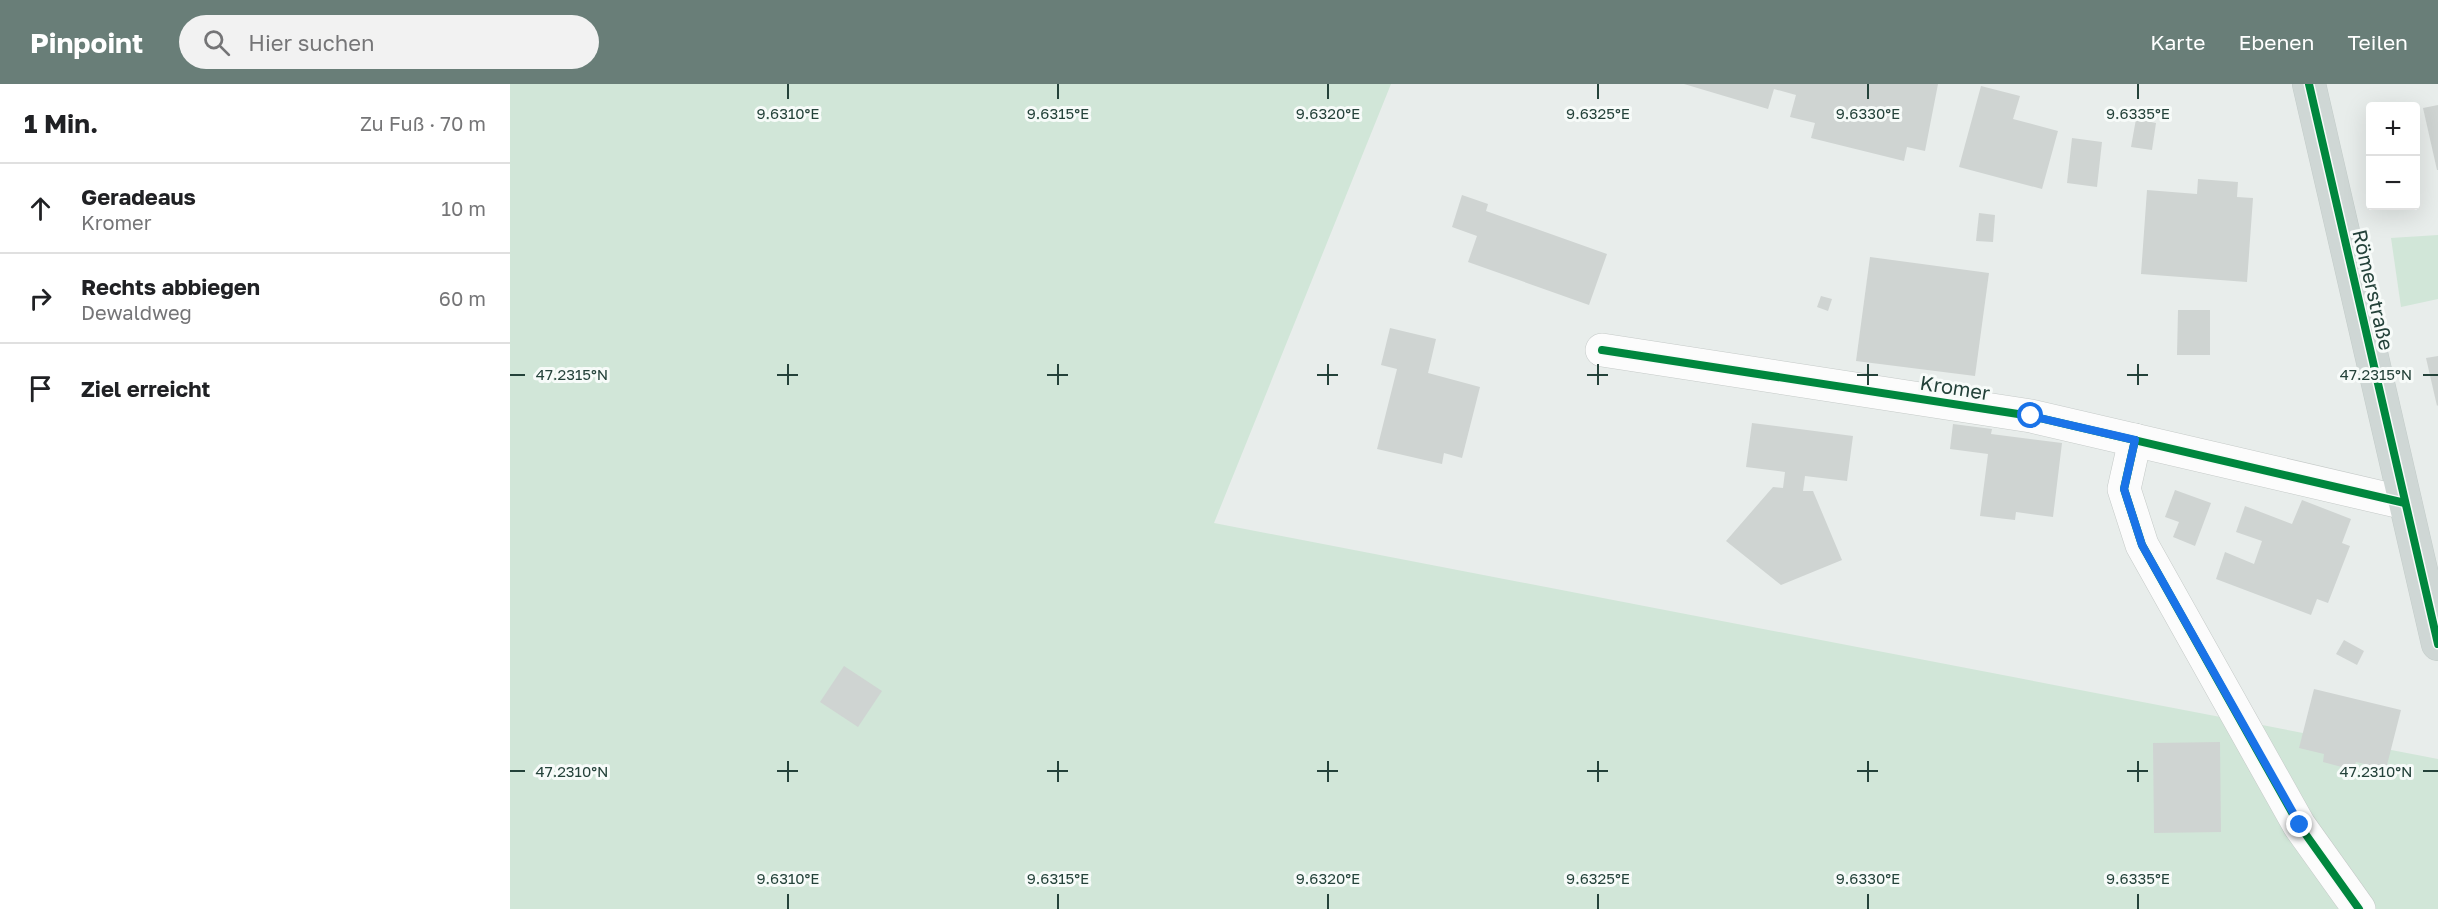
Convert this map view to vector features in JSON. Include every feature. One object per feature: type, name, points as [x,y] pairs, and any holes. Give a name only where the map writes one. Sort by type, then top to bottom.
[{"type":"main road","name":"Römerstraße","points":[[2308,84],[2438,644]]},
{"type":"street","name":"Kromer","points":[[1602,350],[2031,416],[2405,502]]},
{"type":"street","points":[[2135,440],[2124,489],[2142,545],[2300,825],[2359,909]]},
{"type":"green space","points":[[510,84],[1391,84],[1214,523],[2438,759],[2438,909],[510,909]]},
{"type":"green space","points":[[2438,235],[2438,299],[2401,307],[2391,238]]},
{"type":"building","points":[[1684,84],[1938,84],[1925,151],[1907,147],[1904,161],[1811,138],[1815,123],[1790,117],[1796,95],[1774,89],[1768,109]]},
{"type":"building","points":[[1981,86],[2020,96],[2013,119],[2058,131],[2042,189],[1959,167]]},
{"type":"building","points":[[2438,105],[2438,170],[2437,170],[2423,108]]},
{"type":"building","points":[[2136,119],[2156,123],[2152,150],[2131,147]]},
{"type":"building","points":[[2072,138],[2102,142],[2097,187],[2067,183]]},
{"type":"building","points":[[2198,179],[2238,182],[2237,197],[2253,198],[2247,282],[2141,274],[2147,190],[2197,194]]},
{"type":"building","points":[[1462,195],[1488,204],[1486,211],[1607,254],[1589,305],[1468,262],[1477,236],[1452,227]]},
{"type":"building","points":[[1979,213],[1995,215],[1993,242],[1976,241]]},
{"type":"building","points":[[1870,257],[1989,273],[1975,376],[1856,361]]},
{"type":"building","points":[[1821,296],[1832,299],[1828,311],[1817,307]]},
{"type":"building","points":[[2178,310],[2210,310],[2210,355],[2177,355]]},
{"type":"building","points":[[1390,328],[1436,339],[1428,373],[1480,387],[1462,458],[1444,453],[1442,464],[1377,449],[1397,369],[1381,365]]},
{"type":"building","points":[[2438,356],[2438,405],[2437,406],[2426,358]]},
{"type":"building","points":[[1752,423],[1853,436],[1847,481],[1805,476],[1803,491],[1813,491],[1842,560],[1781,585],[1726,541],[1773,487],[1783,488],[1785,472],[1746,467]]},
{"type":"building","points":[[1953,424],[1992,429],[1991,434],[2062,443],[2053,517],[2016,512],[2015,520],[1980,516],[1988,454],[1950,449]]},
{"type":"building","points":[[2175,490],[2211,503],[2195,546],[2173,537],[2179,522],[2165,517]]},
{"type":"building","points":[[2302,500],[2351,519],[2342,543],[2350,546],[2328,603],[2317,599],[2311,615],[2216,579],[2225,552],[2254,564],[2262,541],[2236,532],[2245,506],[2292,524]]},
{"type":"building","points":[[2344,640],[2364,651],[2357,665],[2336,654]]},
{"type":"building","points":[[844,666],[882,691],[858,727],[820,702]]},
{"type":"building","points":[[2314,689],[2401,710],[2386,769],[2356,762],[2353,770],[2323,762],[2324,754],[2299,748]]},
{"type":"building","points":[[2220,742],[2221,832],[2154,833],[2153,743]]},
{"type":"cycle path","points":[[2309,84],[2438,644]]},
{"type":"cycle path","points":[[1602,350],[2031,416],[2405,503]]},
{"type":"cycle path","points":[[2135,440],[2124,489],[2142,545],[2299,825],[2359,909]]},
{"type":"route","points":[[2031,416],[2135,440],[2124,489],[2142,545],[2300,825]]}]
